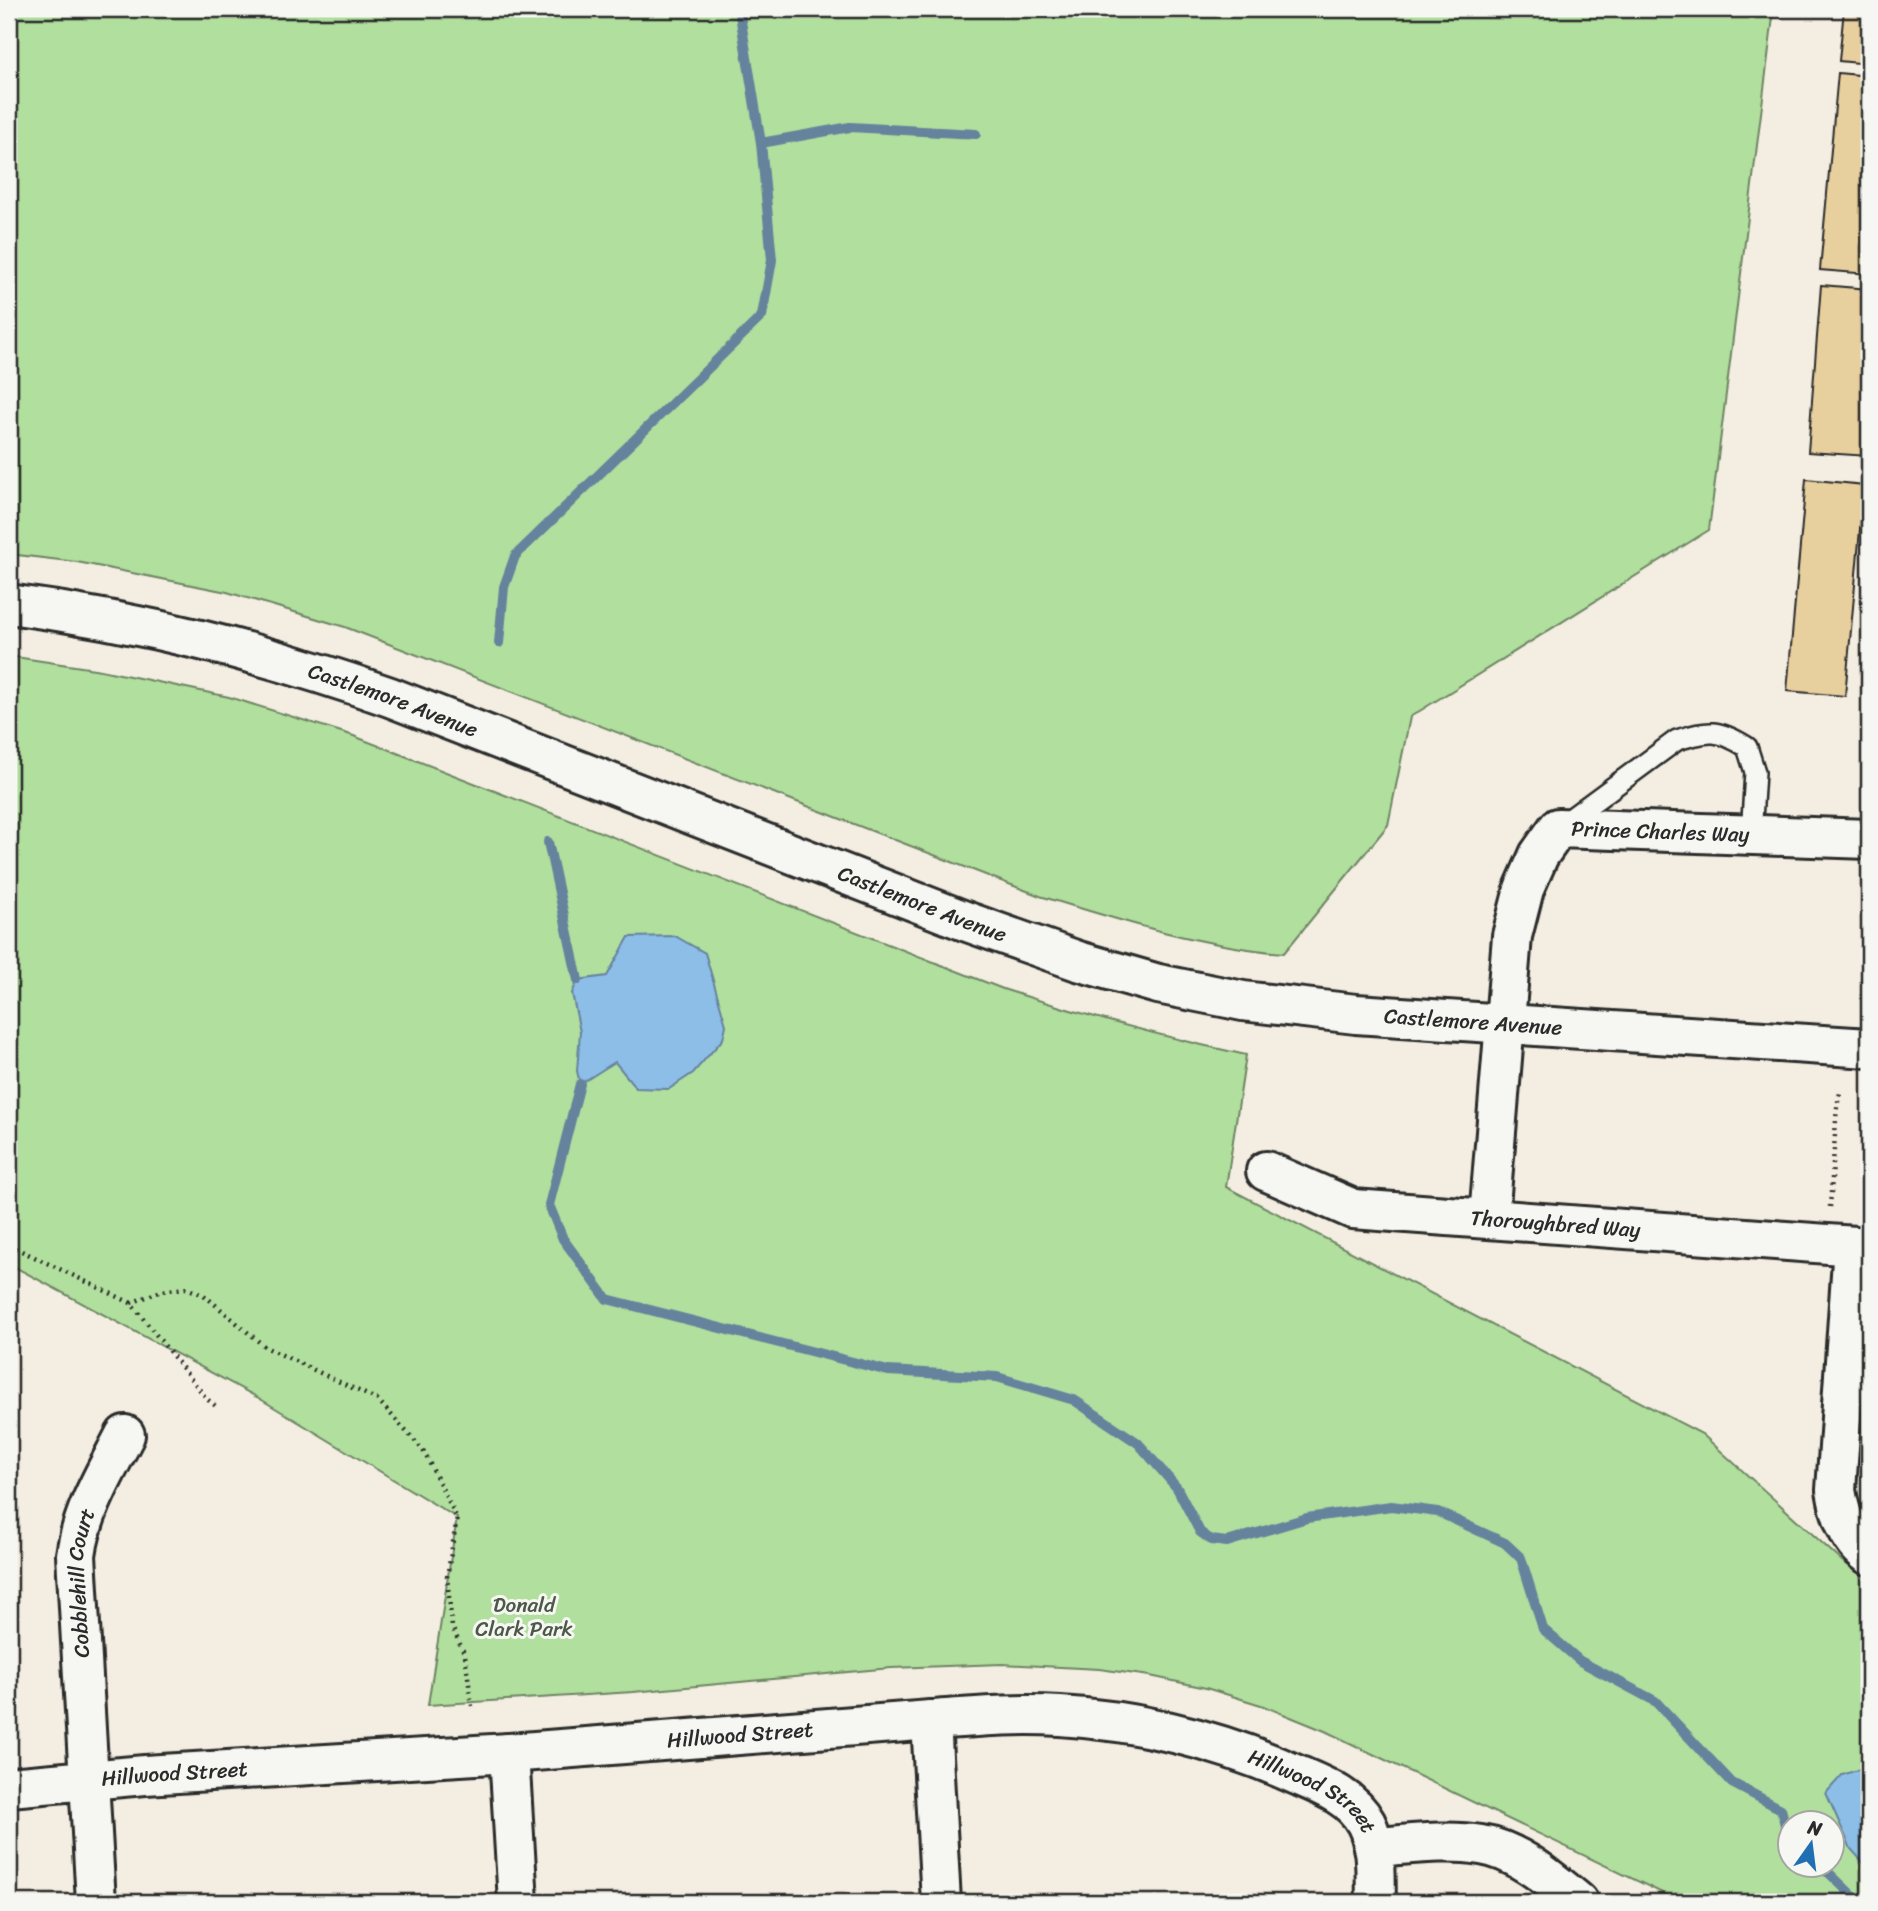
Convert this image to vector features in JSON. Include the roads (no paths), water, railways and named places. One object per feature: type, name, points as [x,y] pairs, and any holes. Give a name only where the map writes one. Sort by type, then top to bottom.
[{"type":"street","name":"Castlemore Avenue","points":[[9,604],[102,617],[160,629],[328,675],[965,921],[1078,961],[1199,993],[1287,1007],[1869,1048]]},
{"type":"street","name":"Prince Charles Way","points":[[1489,1218],[1510,958],[1517,913],[1539,855],[1558,828],[1869,839]]},
{"type":"street","name":"Thoroughbred Way","points":[[1265,1171],[1353,1209],[1861,1247],[1836,1490],[1839,1510],[1850,1533],[1860,1549],[1869,1555]]},
{"type":"street","name":"Cobblehill Court","points":[[96,1902],[76,1555],[85,1513],[125,1435]]},
{"type":"street","name":"Hillwood Street","points":[[9,1787],[159,1774],[509,1753],[931,1720],[991,1716],[1059,1716],[1150,1728],[1229,1747],[1333,1790],[1352,1805],[1366,1823],[1373,1847],[1376,1902]]},
{"type":"street","points":[[931,1720],[941,1902]]},
{"type":"street","points":[[509,1753],[518,1902]]},
{"type":"street","points":[[1373,1847],[1454,1842],[1483,1845],[1511,1855],[1578,1902]]},
{"type":"lane","points":[[1558,828],[1677,740],[1700,733],[1725,733],[1747,747],[1755,772],[1751,836]]},
{"type":"water","points":[[675,936],[705,953],[726,1025],[723,1039],[693,1073],[669,1089],[636,1088],[615,1062],[580,1084],[577,1071],[580,1032],[572,993],[578,980],[607,976],[629,937]]},
{"type":"water","points":[[1869,1766],[1869,1869],[1851,1849],[1846,1838],[1846,1810],[1834,1810],[1826,1793],[1842,1775]]},
{"type":"waterway","points":[[499,643],[504,587],[515,556],[762,316],[772,260],[761,143],[739,9]]},
{"type":"waterway","points":[[761,143],[850,127],[976,134]]},
{"type":"waterway","points":[[548,842],[578,980]]},
{"type":"waterway","points":[[580,1084],[549,1205],[563,1239],[607,1299],[888,1371],[997,1377],[1074,1400],[1138,1443],[1177,1488],[1200,1532],[1211,1540],[1227,1542],[1307,1518],[1391,1506],[1438,1512],[1505,1543],[1521,1558],[1543,1629],[1580,1661],[1655,1701],[1732,1783],[1781,1810]]},
{"type":"waterway","points":[[1836,1880],[1859,1902]]},
{"type":"park label","name":"Donald Clark Park","points":[[524,1617]]}]
